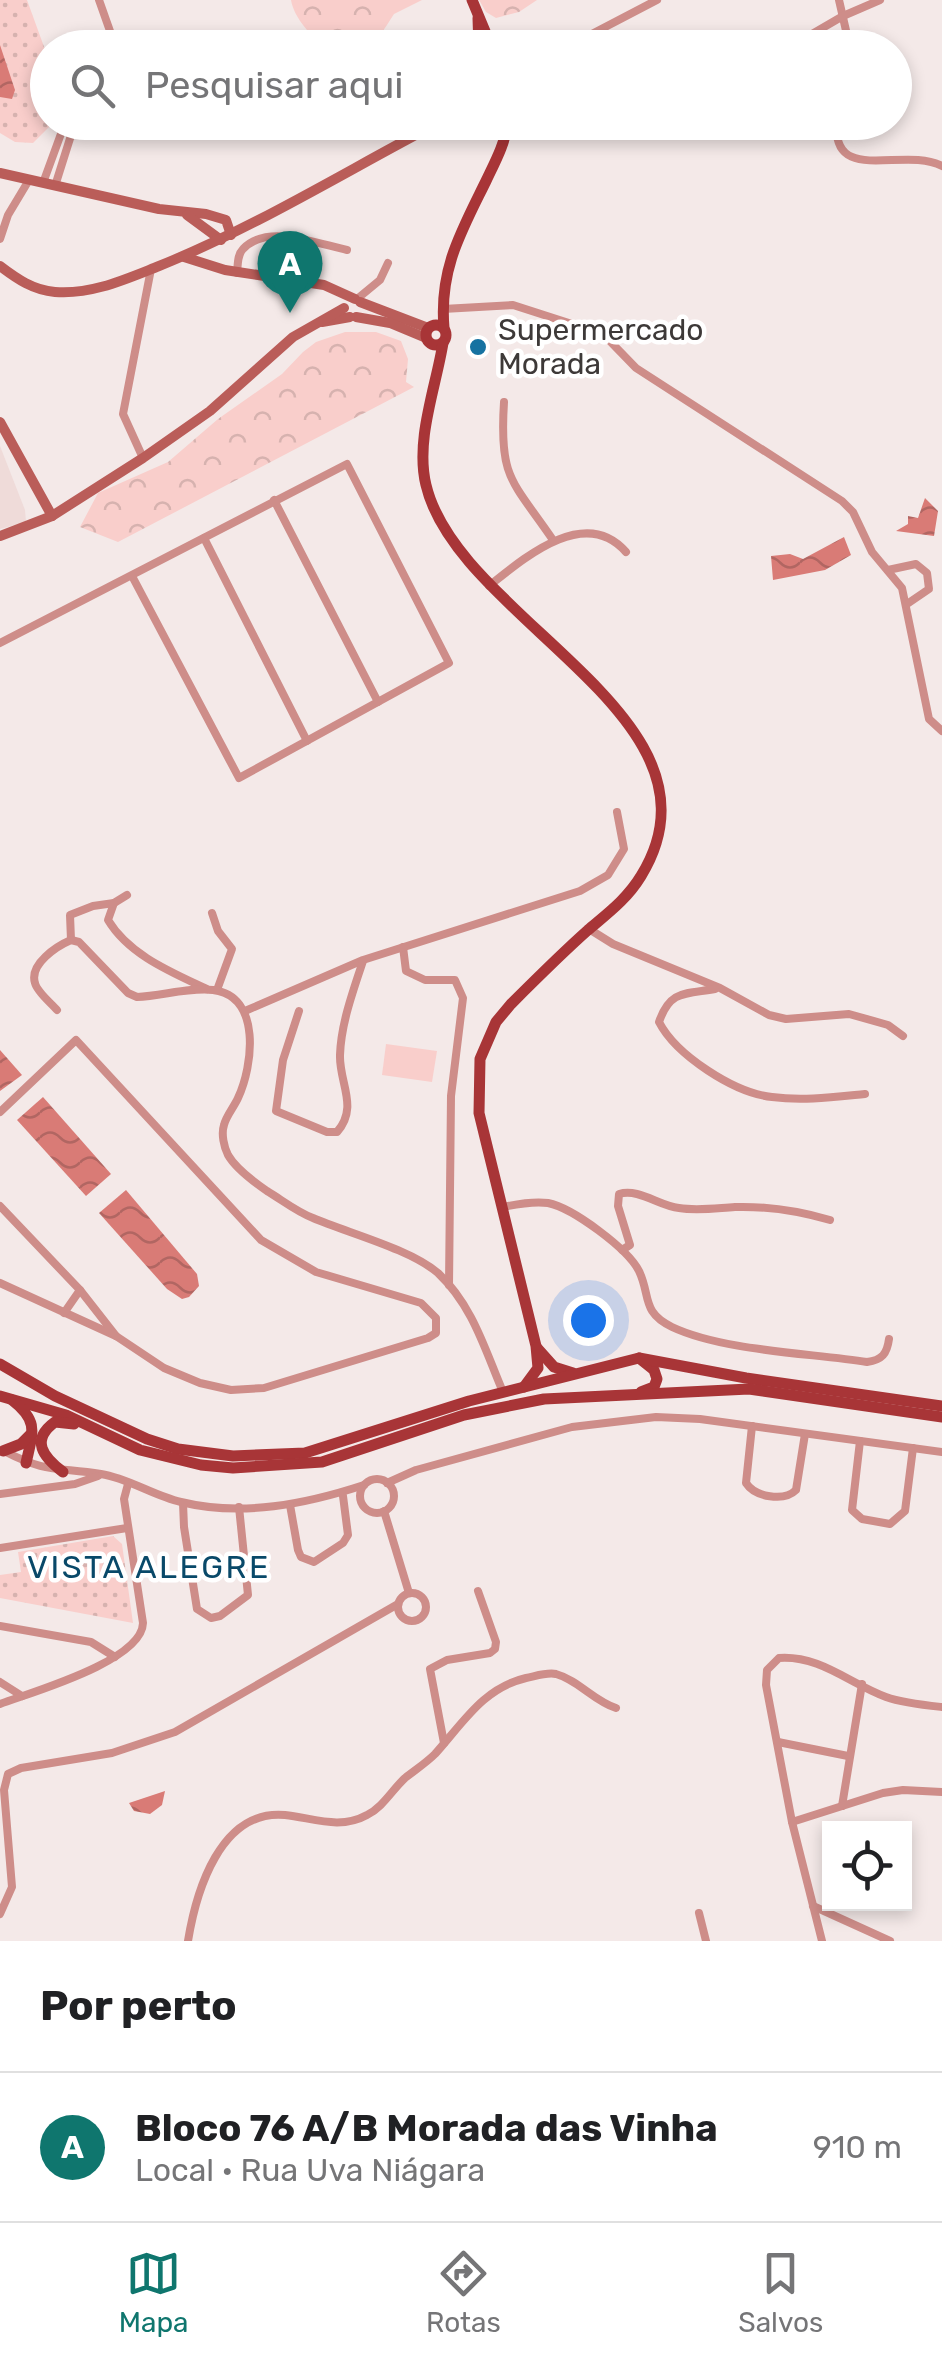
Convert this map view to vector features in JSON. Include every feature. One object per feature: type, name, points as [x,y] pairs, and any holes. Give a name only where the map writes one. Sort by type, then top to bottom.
[{"type":"main road","points":[[472,0],[484,30]]},
{"type":"main road","points":[[478,18],[478,30]]},
{"type":"main road","points":[[440,363],[432,332],[442,310],[444,277],[503,140]]},
{"type":"main road","points":[[432,332],[437,346],[443,343],[423,446],[426,487],[450,534],[490,586],[631,727],[646,749],[661,792],[659,830],[649,861],[628,894],[496,1022],[480,1058],[479,1113],[536,1346],[538,1368],[524,1387]]},
{"type":"main road","points":[[536,1346],[554,1367],[573,1373]]},
{"type":"main road","points":[[0,1364],[55,1396],[147,1439],[178,1449],[232,1456],[305,1452],[503,1392],[639,1358],[746,1378],[942,1406]]},
{"type":"main road","points":[[623,1397],[650,1390],[656,1384],[654,1370],[639,1358]]},
{"type":"main road","points":[[4,1396],[48,1408],[140,1450],[202,1465],[252,1467],[322,1462],[464,1415],[544,1399],[748,1389],[942,1416]]},
{"type":"main road","points":[[4,1396],[28,1413],[32,1424],[30,1465]]},
{"type":"main road","points":[[58,1471],[40,1449],[48,1426],[63,1420],[95,1428]]},
{"type":"main road","points":[[1,1450],[20,1444],[32,1434]]},
{"type":"street","points":[[100,0],[110,30]]},
{"type":"street","points":[[600,30],[657,0]]},
{"type":"street","points":[[839,0],[846,30]]},
{"type":"street","points":[[819,30],[880,0]]},
{"type":"street","points":[[49,184],[57,140]]},
{"type":"street","points":[[0,266],[28,285],[58,292],[105,286],[226,238],[406,140]]},
{"type":"street","points":[[836,140],[850,159],[914,157],[942,166]]},
{"type":"street","points":[[0,173],[248,225]]},
{"type":"street","points":[[0,239],[8,215],[29,180]]},
{"type":"street","points":[[186,214],[226,238]]},
{"type":"street","points":[[226,220],[226,238]]},
{"type":"street","points":[[204,227],[207,247],[231,271]]},
{"type":"street","points":[[231,271],[245,246],[272,235],[347,250]]},
{"type":"street","points":[[183,256],[231,271],[344,292],[353,306],[390,323],[432,332]]},
{"type":"street","points":[[0,536],[52,516],[143,458],[210,411],[282,346],[316,323],[353,306],[380,280],[388,264]]},
{"type":"street","points":[[143,458],[122,414],[151,269]]},
{"type":"street","points":[[442,310],[512,305],[603,334],[636,368],[842,501],[853,512],[872,552],[902,588],[930,718],[942,731]]},
{"type":"street","points":[[504,402],[505,468],[513,487],[553,540]]},
{"type":"street","points":[[0,422],[52,516]]},
{"type":"street","points":[[0,643],[347,464],[449,663],[239,778],[132,576]]},
{"type":"street","points":[[274,500],[378,702]]},
{"type":"street","points":[[490,586],[553,540],[589,533],[610,536],[626,552]]},
{"type":"street","points":[[204,538],[307,741]]},
{"type":"street","points":[[888,570],[916,564],[927,573],[929,589],[907,604]]},
{"type":"street","points":[[245,1011],[363,960],[580,891],[608,875],[624,849],[617,812]]},
{"type":"street","points":[[72,940],[70,915],[76,910],[114,903],[127,895]]},
{"type":"street","points":[[114,903],[108,920],[123,939],[145,958],[206,989]]},
{"type":"street","points":[[212,913],[218,931],[232,949],[217,990]]},
{"type":"street","points":[[589,929],[658,965],[720,988],[769,1015],[786,1019],[849,1014],[888,1025],[902,1036]]},
{"type":"street","points":[[57,1010],[35,985],[34,978],[42,962],[72,940],[80,942],[128,993],[137,997],[206,989],[235,999],[245,1011],[250,1041],[240,1095],[224,1126],[224,1142],[234,1163],[258,1185],[308,1216],[435,1270],[482,1336],[503,1392]]},
{"type":"street","points":[[403,946],[406,971],[425,980],[456,980],[463,998],[452,1096],[448,1285]]},
{"type":"street","points":[[298,1011],[284,1060],[276,1111],[327,1132],[337,1132],[348,1109],[340,1057],[349,1005],[363,960]]},
{"type":"street","points":[[720,988],[680,994],[666,1003],[659,1022],[666,1036],[698,1065],[768,1097],[811,1099],[864,1094]]},
{"type":"street","points":[[0,1112],[76,1040],[261,1240],[316,1272],[421,1303],[436,1318],[436,1333],[264,1388],[231,1390],[164,1368],[116,1336],[0,1283]]},
{"type":"street","points":[[622,1250],[630,1245],[618,1206],[619,1194],[624,1191],[676,1208],[776,1208],[830,1220]]},
{"type":"street","points":[[503,1208],[547,1203],[563,1208],[622,1250],[639,1271],[652,1314],[675,1329],[724,1342],[867,1362],[882,1358],[890,1339]]},
{"type":"street","points":[[0,1206],[80,1290],[116,1336]]},
{"type":"street","points":[[64,1313],[80,1290]]},
{"type":"street","points":[[387,1483],[416,1470],[572,1427],[656,1416],[942,1452]]},
{"type":"street","points":[[752,1426],[746,1483],[755,1493],[784,1497],[796,1490],[805,1434]]},
{"type":"street","points":[[860,1441],[852,1510],[862,1519],[890,1524],[905,1510],[913,1448]]},
{"type":"street","points":[[1,1450],[30,1465],[102,1474],[183,1503],[290,1505],[340,1495],[378,1479],[394,1493]]},
{"type":"street","points":[[26,1491],[38,1480],[30,1465]]},
{"type":"street","points":[[340,1495],[361,1500],[370,1511],[384,1511],[392,1504],[394,1493],[416,1470]]},
{"type":"street","points":[[46,1488],[58,1471]]},
{"type":"street","points":[[0,1494],[90,1481],[102,1474]]},
{"type":"street","points":[[0,1704],[116,1658],[131,1647],[142,1631],[124,1499],[128,1484]]},
{"type":"street","points":[[361,1500],[364,1486]]},
{"type":"street","points":[[290,1505],[298,1550],[307,1561],[314,1562],[348,1535],[340,1495]]},
{"type":"street","points":[[183,1503],[197,1609],[211,1618],[220,1616],[248,1595],[239,1507]]},
{"type":"street","points":[[384,1511],[409,1593]]},
{"type":"street","points":[[0,1548],[127,1528]]},
{"type":"street","points":[[444,1743],[430,1669],[447,1660],[495,1649],[478,1591]]},
{"type":"street","points":[[0,1914],[12,1887],[4,1790],[8,1774],[21,1768],[112,1753],[175,1732],[385,1612],[409,1593]]},
{"type":"street","points":[[385,1612],[410,1621],[424,1614],[424,1598],[409,1593]]},
{"type":"street","points":[[398,1604],[401,1615]]},
{"type":"street","points":[[0,1626],[91,1642],[116,1658]]},
{"type":"street","points":[[822,1941],[792,1822],[766,1685],[767,1670],[772,1662],[788,1658],[814,1663],[883,1696],[942,1708]]},
{"type":"street","points":[[188,1941],[193,1908],[212,1862],[235,1832],[276,1815],[340,1823],[363,1818],[444,1743],[476,1704],[518,1680],[558,1674],[616,1708]]},
{"type":"street","points":[[0,1682],[22,1696]]},
{"type":"street","points":[[842,1806],[862,1684]]},
{"type":"street","points":[[778,1742],[848,1756]]},
{"type":"street","points":[[792,1822],[903,1790],[942,1792]]},
{"type":"street","points":[[812,1906],[890,1941]]},
{"type":"street","points":[[699,1913],[706,1941]]},
{"type":"shaded area","points":[[0,446],[26,522],[0,529]]},
{"type":"green space","points":[[0,0],[27,0],[38,30],[30,30],[30,140],[36,140],[15,142],[0,133]]},
{"type":"green space","points":[[291,0],[422,0],[394,14],[383,30],[308,30]]},
{"type":"green space","points":[[479,0],[537,0],[519,12],[496,18],[486,12]]},
{"type":"green space","points":[[345,332],[376,332],[401,341],[408,359],[406,382],[414,387],[118,542],[80,527],[98,493],[168,462],[218,419],[282,374],[316,342]]},
{"type":"green space","points":[[386,1044],[437,1051],[432,1082],[382,1075]]},
{"type":"green space","points":[[113,1536],[122,1544],[133,1623],[0,1598],[0,1575],[21,1572],[18,1552]]},
{"type":"water","points":[[0,45],[15,90],[12,99],[0,97]]},
{"type":"water","points":[[925,498],[938,511],[934,536],[896,531],[908,524],[908,516],[918,518]]},
{"type":"water","points":[[844,537],[851,555],[825,570],[773,580],[771,556],[790,554],[803,559]]},
{"type":"water","points":[[0,1050],[22,1075],[0,1091]]},
{"type":"water","points":[[43,1097],[111,1174],[86,1196],[17,1120]]},
{"type":"water","points":[[126,1190],[197,1274],[199,1286],[189,1297],[182,1299],[167,1289],[99,1213]]},
{"type":"water","points":[[165,1791],[162,1805],[150,1814],[134,1811],[129,1803]]},
{"type":"place","name":"Bloco 76 A/B Morada das Vinha","points":[[290,313]]},
{"type":"place","name":"Supermercado Morada","points":[[478,347]]},
{"type":"district","name":"VISTA ALEGRE","points":[[149,1567]]}]
